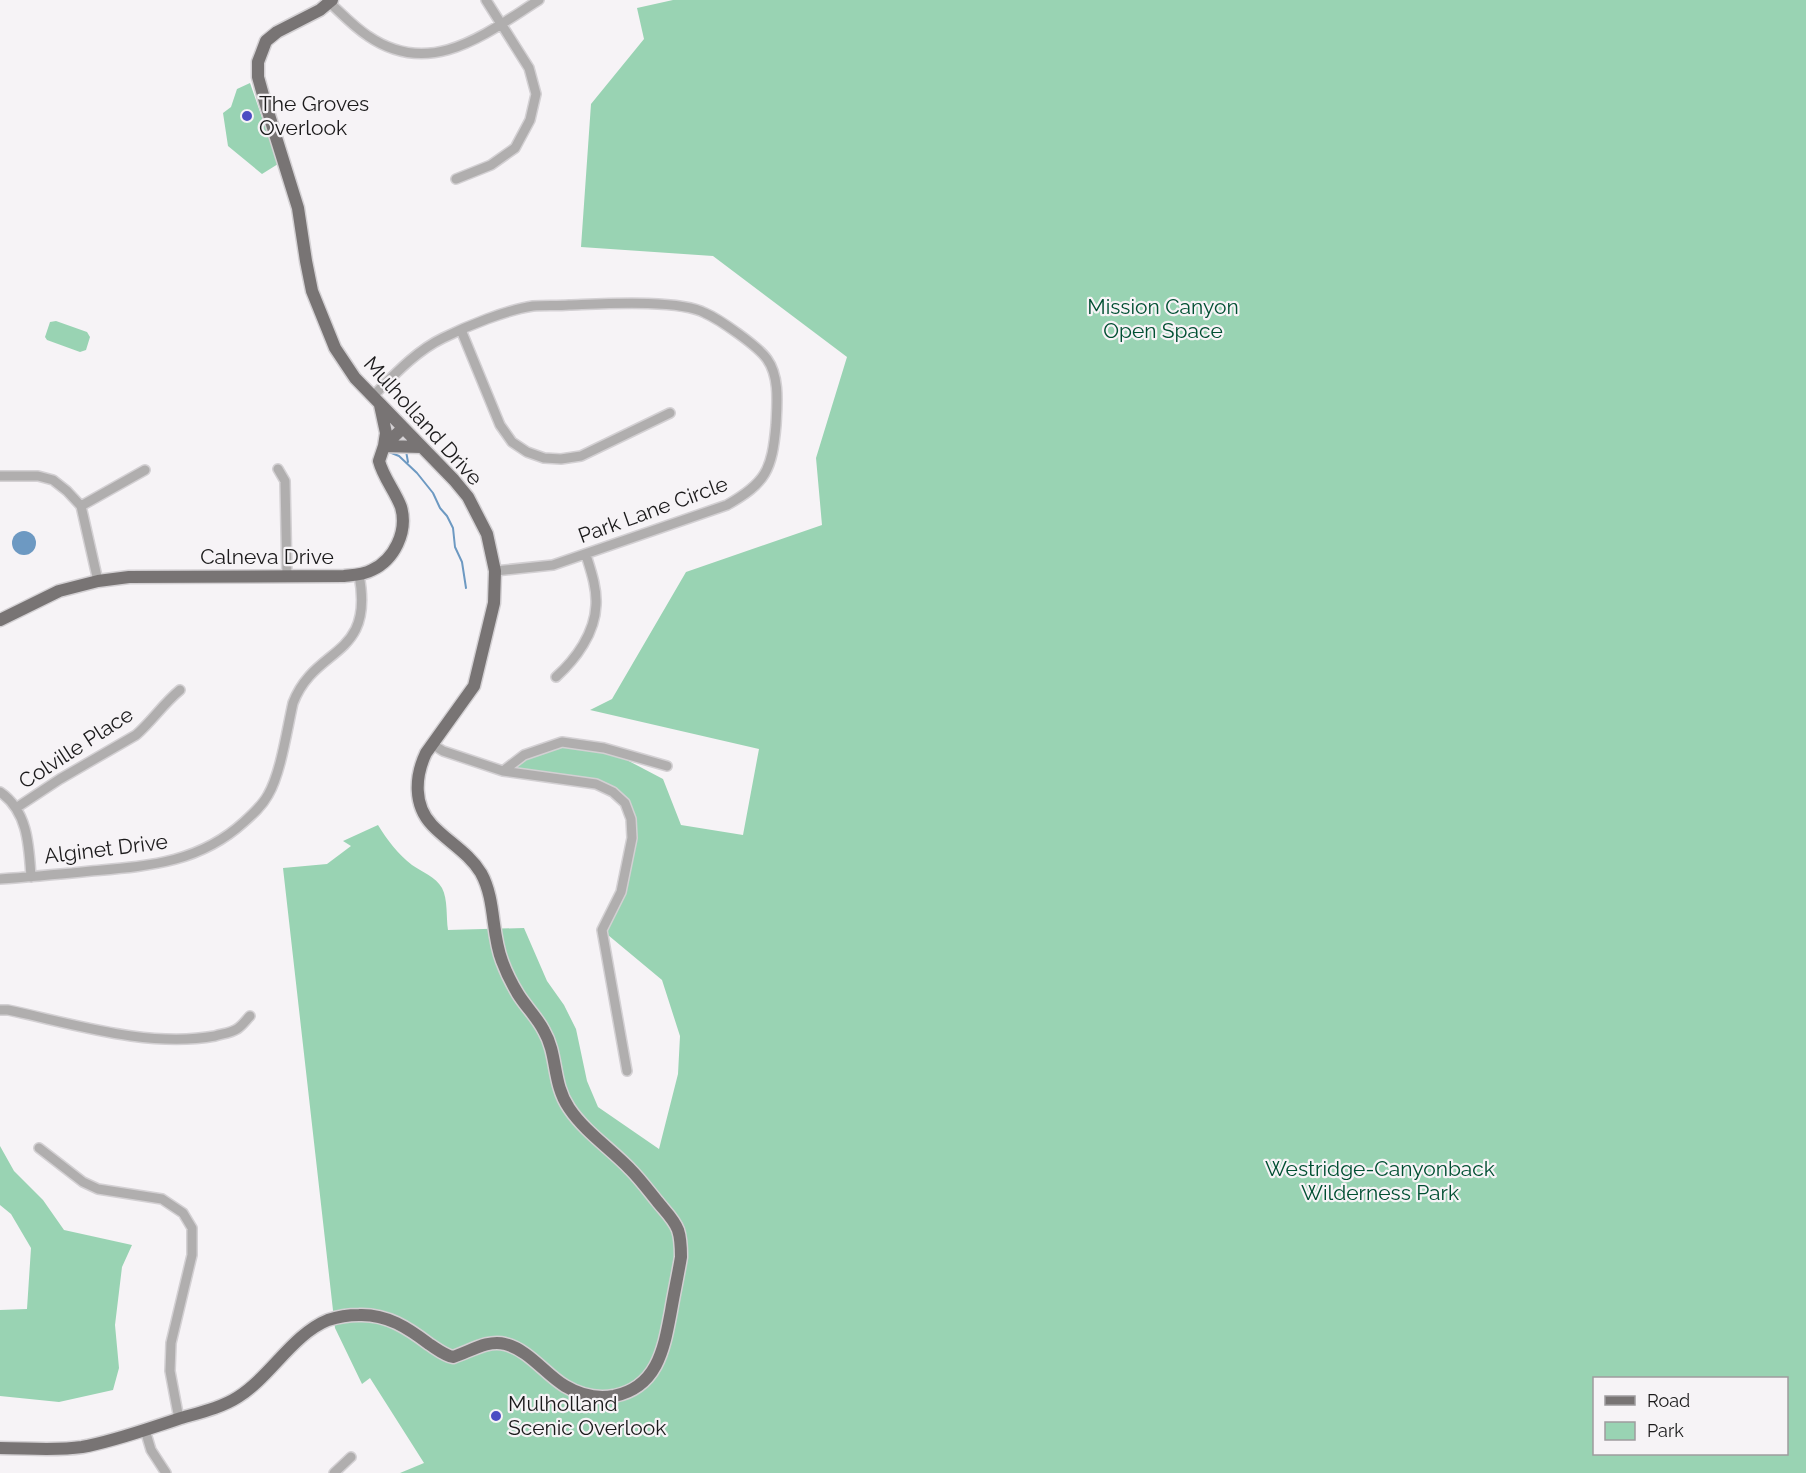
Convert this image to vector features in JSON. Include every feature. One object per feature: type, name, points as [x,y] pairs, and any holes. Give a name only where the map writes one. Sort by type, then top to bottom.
[{"type":"main road","name":"Mulholland Drive","points":[[180,1419],[227,1404],[241,1396],[297,1342],[328,1320],[371,1315],[410,1329],[442,1353],[453,1357],[483,1346],[504,1343],[517,1348],[564,1386],[584,1395],[606,1397],[625,1393],[643,1382],[655,1367],[664,1349],[681,1257],[678,1229],[669,1215],[631,1170],[578,1120],[568,1107],[556,1080],[550,1044],[544,1030],[517,993],[502,962],[489,891],[468,856],[431,825],[423,813],[418,798],[417,780],[420,765],[432,744],[474,686],[494,603],[495,571],[487,534],[468,497],[355,378],[335,348],[312,291],[298,208],[258,77],[258,62],[266,41],[277,32],[320,10],[331,1]]},
{"type":"main road","name":"Calneva Drive","points":[[0,620],[59,591],[98,581],[129,577],[359,575],[372,570],[387,560],[398,544],[402,529],[402,511],[379,460],[386,433],[377,400]]},
{"type":"main road","points":[[384,446],[403,428]]},
{"type":"main road","points":[[384,446],[422,447]]},
{"type":"main road","points":[[0,1448],[81,1447],[180,1419]]},
{"type":"street","points":[[456,179],[491,165],[515,148],[530,120],[536,94],[529,68],[486,0]]},
{"type":"street","points":[[331,1],[368,36],[389,47],[416,55],[451,50],[474,40],[539,0]]},
{"type":"street","name":"Park Lane Circle","points":[[377,400],[416,356],[440,339],[506,313],[532,306],[673,305],[704,312],[755,346],[767,359],[775,378],[778,401],[774,439],[769,465],[760,481],[748,493],[727,505],[586,555],[552,565],[495,571]]},
{"type":"street","points":[[461,330],[500,425],[512,442],[527,452],[544,458],[561,459],[581,456],[670,413]]},
{"type":"street","points":[[278,469],[285,481],[287,577]]},
{"type":"street","points":[[81,506],[145,470]]},
{"type":"street","points":[[0,476],[38,476],[52,480],[67,491],[81,506],[98,581]]},
{"type":"street","points":[[556,677],[572,662],[589,633],[596,606],[594,580],[586,555]]},
{"type":"street","name":"Alginet Drive","points":[[0,879],[154,865],[184,857],[214,844],[234,831],[260,808],[269,794],[275,780],[293,703],[298,691],[306,680],[350,641],[359,623],[362,606],[359,575]]},
{"type":"street","name":"Colville Place","points":[[16,808],[60,779],[136,735],[165,702],[180,690]]},
{"type":"street","points":[[503,771],[525,755],[562,742],[604,748],[667,766]]},
{"type":"street","points":[[432,744],[443,751],[503,771],[596,784],[614,792],[625,803],[631,819],[632,838],[621,891],[602,930],[627,1071]]},
{"type":"street","points":[[0,792],[16,808],[24,822],[28,837],[31,877]]},
{"type":"street","points":[[0,1010],[117,1033],[171,1040],[198,1039],[229,1032],[237,1029],[250,1016]]},
{"type":"street","points":[[39,1148],[83,1182],[98,1188],[162,1199],[183,1213],[192,1228],[192,1255],[171,1343],[170,1371],[180,1419]]},
{"type":"street","points":[[145,1430],[151,1450],[166,1473]]},
{"type":"street","points":[[334,1473],[351,1457]]},
{"type":"green space","points":[[673,0],[1806,0],[1806,1473],[400,1473],[424,1463],[370,1378],[362,1384],[335,1328],[283,868],[327,864],[351,846],[343,841],[378,825],[402,856],[433,878],[442,888],[446,903],[448,930],[524,928],[547,981],[564,1005],[576,1029],[587,1081],[598,1107],[659,1149],[678,1074],[680,1036],[662,980],[602,930],[621,892],[631,819],[613,792],[503,771],[516,760],[562,742],[604,748],[663,779],[681,825],[743,835],[759,749],[590,710],[612,699],[686,572],[822,525],[816,458],[847,357],[713,256],[581,247],[591,104],[644,39],[637,8]]},
{"type":"green space","points":[[250,83],[278,164],[262,174],[228,146],[223,113],[231,107],[237,89]]},
{"type":"green space","points":[[56,321],[87,332],[90,337],[86,350],[80,352],[47,340],[45,337],[50,322]]},
{"type":"green space","points":[[0,1146],[14,1171],[43,1200],[64,1230],[132,1245],[122,1267],[115,1325],[119,1368],[113,1390],[59,1402],[0,1396],[0,1310],[27,1309],[31,1248],[11,1214],[0,1205]]},
{"type":"water","points":[[19,531],[29,531],[36,538],[36,548],[29,555],[19,555],[12,548],[12,538]]},
{"type":"waterway","points":[[406,451],[408,462]]},
{"type":"waterway","points":[[389,452],[399,456],[417,473],[447,516],[453,528],[455,547],[462,562],[466,588]]},
{"type":"place","name":"The Groves Overlook","points":[[247,116]]},
{"type":"place","name":"Mulholland Scenic Overlook","points":[[496,1416]]},
{"type":"park label","name":"Mission Canyon Open Space","points":[[1163,319]]},
{"type":"park label","name":"Westridge-Canyonback Wilderness Park","points":[[1380,1181]]}]
